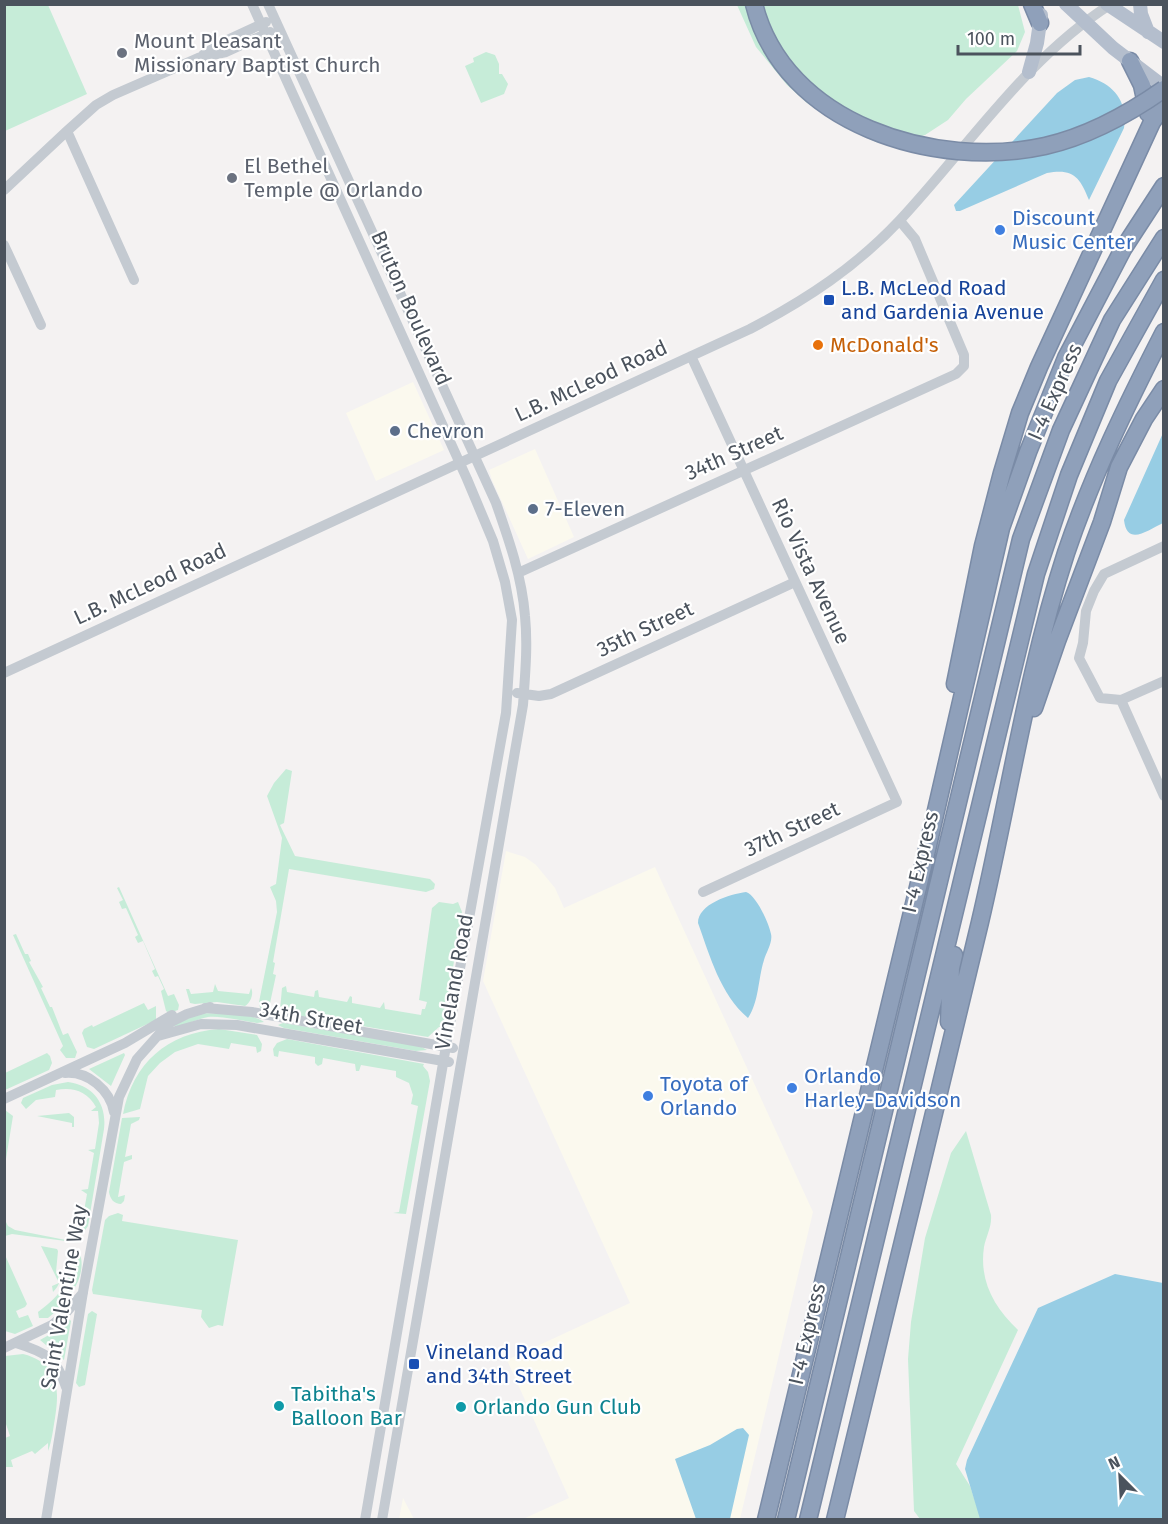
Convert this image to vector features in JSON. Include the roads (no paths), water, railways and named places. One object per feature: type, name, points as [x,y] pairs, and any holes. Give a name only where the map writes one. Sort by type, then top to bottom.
[{"type":"highway","points":[[754,4],[762,30],[772,50],[788,73],[806,90],[862,125],[897,139],[933,148],[993,152],[1022,150],[1052,144],[1102,127],[1164,88]]},
{"type":"highway","points":[[1032,4],[1040,23]]},
{"type":"highway","points":[[1130,61],[1146,97],[1148,113],[1146,136]]},
{"type":"highway","points":[[926,854],[961,647],[983,546],[1020,413],[1152,122],[1164,105]]},
{"type":"highway","points":[[766,1520],[926,854],[997,546],[1014,488],[1066,358],[1123,249],[1160,192]]},
{"type":"highway","name":"I-4 Express","points":[[786,1520],[1021,539],[1061,429],[1112,320],[1164,238]]},
{"type":"highway","name":"I-4 Express","points":[[808,1520],[1036,574],[1069,475],[1108,381],[1164,280]]},
{"type":"highway","points":[[835,1520],[981,921],[1044,633],[1070,544],[1090,488],[1121,415],[1164,332]]},
{"type":"highway","points":[[1018,748],[1041,692],[1060,632],[1102,522],[1119,467],[1144,418],[1164,389]]},
{"type":"highway","points":[[947,1059],[951,968],[965,899],[964,869]]},
{"type":"main road","points":[[1029,72],[1042,18],[1039,4]]},
{"type":"main road","points":[[1066,4],[1084,23],[1164,88]]},
{"type":"main road","points":[[1140,4],[1148,32]]},
{"type":"main road","points":[[1109,5],[1164,42]]},
{"type":"street","name":"Bruton Boulevard","points":[[252,4],[460,463]]},
{"type":"street","name":"Bruton Boulevard","points":[[268,4],[474,457]]},
{"type":"street","name":"L.B. McLeod Road","points":[[4,673],[750,329],[811,295],[860,259],[900,221],[1029,72],[1084,23],[1109,5]]},
{"type":"street","points":[[4,190],[96,105],[113,95],[198,58],[226,52],[276,23]]},
{"type":"street","points":[[67,131],[134,280]]},
{"type":"street","points":[[328,172],[341,165]]},
{"type":"street","name":"34th Street","points":[[518,573],[956,374],[964,366],[964,356],[915,240],[900,221]]},
{"type":"street","points":[[4,245],[41,325]]},
{"type":"street","name":"Rio Vista Avenue","points":[[691,356],[897,802]]},
{"type":"street","name":"Vineland Road","points":[[382,1520],[524,694],[525,616],[518,573],[496,503],[474,457]]},
{"type":"street","name":"Vineland Road","points":[[365,1520],[508,691],[512,620],[505,582],[493,541],[460,463]]},
{"type":"street","points":[[1164,546],[1104,574],[1086,611],[1083,644],[1079,658],[1100,698],[1121,700],[1164,681]]},
{"type":"street","name":"35th Street","points":[[508,691],[539,696],[551,694],[795,582]]},
{"type":"street","points":[[1121,700],[1164,796]]},
{"type":"street","name":"37th Street","points":[[703,892],[897,802]]},
{"type":"street","name":"34th Street","points":[[137,1059],[157,1036],[177,1019],[210,1007]]},
{"type":"street","name":"34th Street","points":[[4,1099],[125,1042],[173,1015],[210,1007],[252,1012],[462,1050]]},
{"type":"street","name":"34th Street","points":[[125,1042],[201,1024],[237,1025],[459,1064]]},
{"type":"street","name":"Saint Valentine Way","points":[[125,1082],[153,1049],[181,1030]]},
{"type":"street","name":"Saint Valentine Way","points":[[46,1520],[83,1292],[115,1115],[125,1082],[137,1059]]},
{"type":"street","points":[[60,1073],[79,1074],[99,1085],[112,1102],[115,1115]]},
{"type":"street","points":[[415,1227],[431,1228]]},
{"type":"street","points":[[4,1348],[52,1325],[64,1315],[83,1292]]},
{"type":"street","points":[[399,1322],[415,1325]]},
{"type":"street","points":[[16,1343],[37,1350],[56,1363],[67,1390]]},
{"type":"street","points":[[374,1462],[391,1463]]},
{"type":"water","points":[[1089,77],[1112,89],[1121,102],[1125,119],[1124,128],[1089,200],[1079,180],[1069,173],[1056,172],[1047,173],[956,211],[954,205],[1057,93],[1075,80]]},
{"type":"water","points":[[1163,433],[1163,523],[1134,535],[1129,533],[1124,520]]},
{"type":"water","points":[[746,892],[754,898],[762,910],[771,937],[754,1005],[748,1018],[730,998],[723,986],[698,923],[699,916],[709,905],[732,895]]},
{"type":"water","points":[[1115,1274],[1163,1283],[1163,1519],[980,1519],[965,1469],[967,1460],[1038,1308]]},
{"type":"water","points":[[743,1428],[749,1435],[730,1519],[696,1519],[675,1459]]},
{"type":"place","name":"Mount Pleasant Missionary Baptist Church","points":[[122,53]]},
{"type":"place","name":"El Bethel Temple @ Orlando","points":[[232,178]]},
{"type":"place","name":"Discount Music Center","points":[[1000,230]]},
{"type":"place","name":"L.B. McLeod Road and Gardenia Avenue","points":[[829,300]]},
{"type":"place","name":"McDonald's","points":[[818,345]]},
{"type":"place","name":"Chevron","points":[[395,431]]},
{"type":"place","name":"7-Eleven","points":[[533,509]]},
{"type":"place","name":"Orlando Harley-Davidson","points":[[792,1088]]},
{"type":"place","name":"Toyota of Orlando","points":[[648,1096]]},
{"type":"place","name":"Vineland Road and 34th Street","points":[[414,1364]]},
{"type":"place","name":"Tabitha's Balloon Bar","points":[[279,1406]]},
{"type":"place","name":"Orlando Gun Club","points":[[461,1407]]}]
